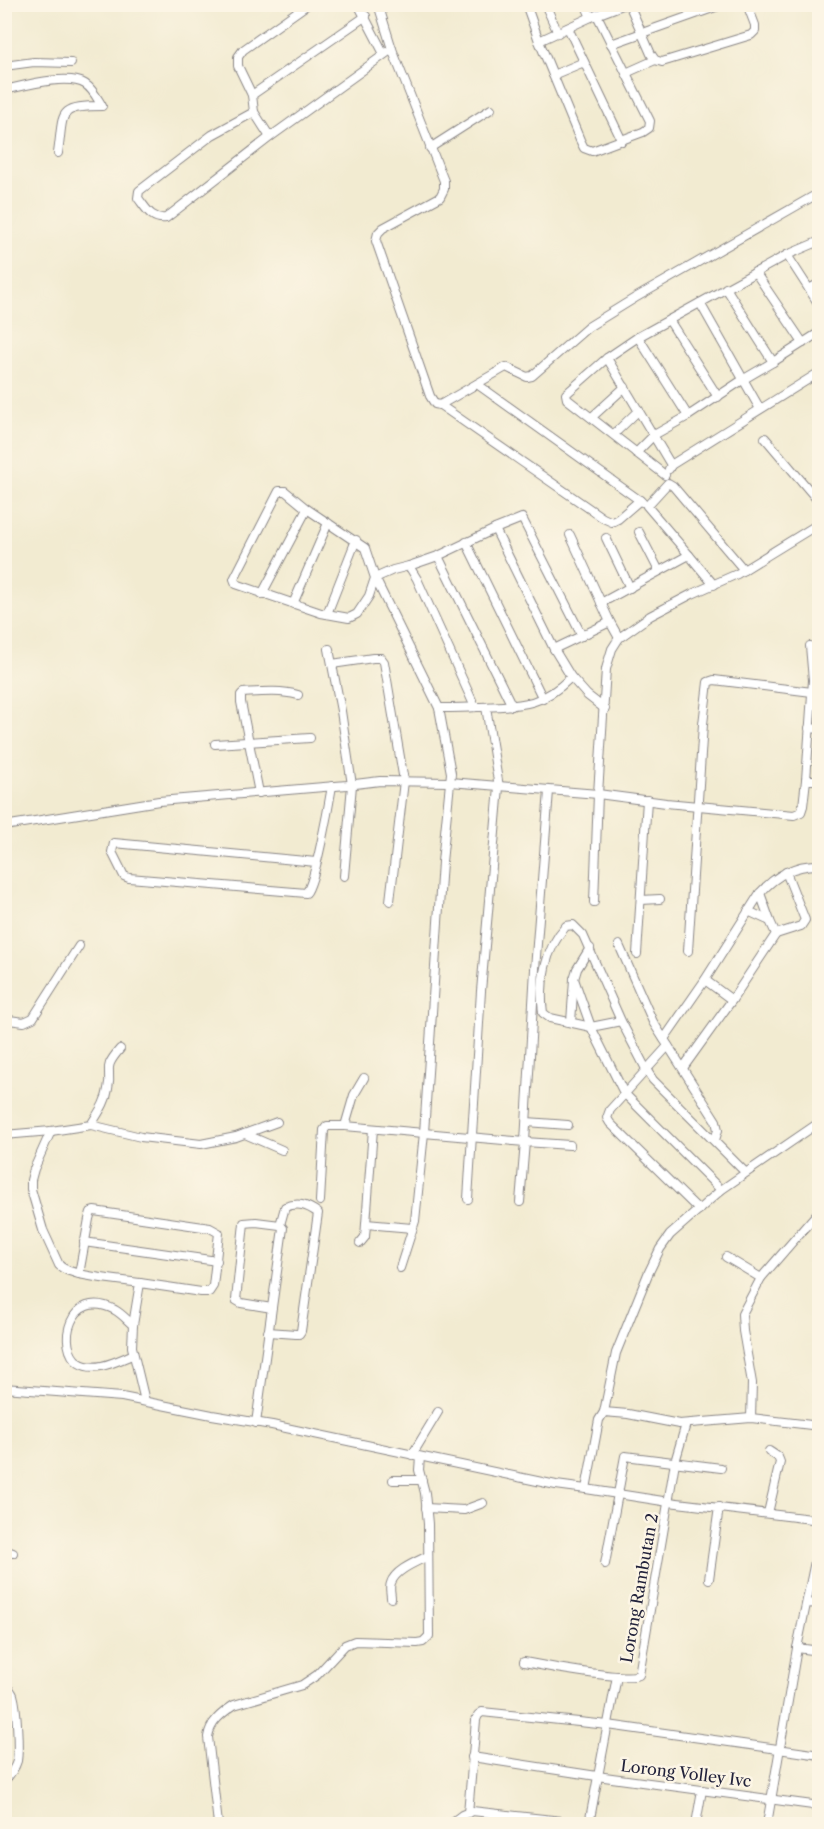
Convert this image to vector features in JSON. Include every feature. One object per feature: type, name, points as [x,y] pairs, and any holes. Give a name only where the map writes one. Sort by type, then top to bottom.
[{"type":"street","points":[[270,137],[254,112],[252,94],[238,66],[238,57],[243,50],[308,4]]},
{"type":"street","points":[[358,4],[388,52],[444,182],[444,189],[440,197],[383,228],[378,233],[376,241],[432,402],[440,405],[612,522],[643,503],[667,479],[671,465],[819,372]]},
{"type":"street","points":[[378,4],[388,52]]},
{"type":"street","points":[[526,4],[584,148],[592,151],[622,141],[649,128],[650,121],[611,44],[585,4]]},
{"type":"street","points":[[545,4],[558,33]]},
{"type":"street","points":[[539,41],[627,4],[655,60]]},
{"type":"street","points":[[611,44],[724,4]]},
{"type":"street","points":[[626,73],[655,60],[662,62],[751,35],[755,31],[755,25],[747,4]]},
{"type":"street","points":[[252,94],[366,16]]},
{"type":"street","points":[[568,28],[622,141]]},
{"type":"street","points":[[254,112],[194,148],[139,191],[138,198],[153,216],[159,219],[166,218],[270,137],[388,52]]},
{"type":"street","points":[[4,66],[34,62],[71,63]]},
{"type":"street","points":[[553,75],[584,62]]},
{"type":"street","points":[[4,90],[36,83],[66,80],[78,81],[94,92],[102,106],[80,106],[71,108],[65,114],[58,153]]},
{"type":"street","points":[[430,148],[491,109]]},
{"type":"street","points":[[440,405],[506,367],[523,375],[532,376],[588,327],[812,197]]},
{"type":"street","points":[[744,570],[667,479],[614,434],[567,399],[566,394],[607,358],[638,337],[787,255],[819,241]]},
{"type":"street","points":[[787,255],[819,306]]},
{"type":"street","points":[[756,272],[802,343]]},
{"type":"street","points":[[809,289],[819,283]]},
{"type":"street","points":[[726,288],[773,362]]},
{"type":"street","points":[[700,303],[760,409]]},
{"type":"street","points":[[669,320],[718,396]]},
{"type":"street","points":[[636,453],[654,435],[688,416],[819,332]]},
{"type":"street","points":[[638,337],[688,416]]},
{"type":"street","points":[[607,358],[671,465]]},
{"type":"street","points":[[477,384],[643,503],[714,585]]},
{"type":"street","points":[[592,417],[625,387]]},
{"type":"street","points":[[614,434],[639,410]]},
{"type":"street","points":[[765,438],[819,502]]},
{"type":"street","points":[[400,1268],[414,1221],[424,1133],[442,862],[451,773],[439,708],[375,578],[368,553],[362,544],[307,509],[285,491],[279,491],[234,579],[236,584],[262,594],[327,614],[349,618],[355,616],[369,596],[375,578],[438,556],[520,518],[523,519],[582,636]]},
{"type":"street","points":[[262,594],[307,509]]},
{"type":"street","points":[[293,604],[328,523]]},
{"type":"street","points":[[594,903],[598,794],[607,663],[612,649],[620,638],[650,616],[744,570],[819,523]]},
{"type":"street","points":[[495,529],[554,649],[580,689],[604,709]]},
{"type":"street","points":[[639,532],[659,571]]},
{"type":"street","points":[[570,535],[610,622],[620,638]]},
{"type":"street","points":[[606,538],[630,588]]},
{"type":"street","points":[[327,614],[357,540]]},
{"type":"street","points":[[466,542],[543,699]]},
{"type":"street","points":[[601,603],[689,555]]},
{"type":"street","points":[[438,556],[512,706]]},
{"type":"street","points":[[409,566],[476,707]]},
{"type":"street","points":[[554,649],[610,622]]},
{"type":"street","points":[[4,826],[159,801],[380,781],[450,782],[796,814],[801,812],[803,806],[812,692],[816,680],[810,646]]},
{"type":"street","points":[[329,650],[352,785],[344,876]]},
{"type":"street","points":[[332,664],[374,657],[381,658],[384,662],[404,781],[390,901]]},
{"type":"street","points":[[439,708],[512,706],[534,702],[561,687],[571,677]]},
{"type":"street","points":[[688,951],[703,724],[708,682],[714,680],[812,692]]},
{"type":"street","points":[[259,793],[241,695],[243,693],[286,692],[298,695]]},
{"type":"street","points":[[468,1199],[481,991],[499,787],[486,707]]},
{"type":"street","points":[[809,728],[819,729]]},
{"type":"street","points":[[214,744],[310,738]]},
{"type":"street","points":[[806,780],[819,780]]},
{"type":"street","points":[[316,862],[114,843],[112,848],[124,876],[129,878],[304,893],[310,888],[316,862],[332,786]]},
{"type":"street","points":[[520,1202],[549,790]]},
{"type":"street","points":[[637,954],[647,800]]},
{"type":"street","points":[[699,1210],[608,1121],[610,1110],[647,1071],[666,1042],[674,1024],[705,980],[760,892],[770,882],[786,872],[808,865],[819,865]]},
{"type":"street","points":[[683,1068],[776,934],[801,926],[805,920],[786,872]]},
{"type":"street","points":[[760,892],[776,934]]},
{"type":"street","points":[[641,900],[660,899]]},
{"type":"street","points":[[748,911],[770,921]]},
{"type":"street","points":[[621,1021],[591,1027],[550,1018],[543,1013],[543,971],[546,961],[566,926],[573,925],[577,928],[590,948],[621,1021],[653,1080],[745,1172]]},
{"type":"street","points":[[619,945],[653,1022],[716,1121],[718,1130],[715,1140]]},
{"type":"street","points":[[4,1025],[9,1020],[24,1022],[33,1018],[79,946]]},
{"type":"street","points":[[571,1022],[574,979],[577,969],[590,948]]},
{"type":"street","points":[[574,979],[591,1027],[624,1093],[721,1190]]},
{"type":"street","points":[[705,980],[732,1000]]},
{"type":"street","points":[[653,1022],[674,1024]]},
{"type":"street","points":[[91,1125],[103,1106],[108,1092],[109,1062],[120,1049]]},
{"type":"street","points":[[345,1126],[354,1095],[364,1078]]},
{"type":"street","points":[[5,1135],[91,1125],[141,1137],[201,1144],[236,1137],[277,1122]]},
{"type":"street","points":[[527,1122],[568,1125]]},
{"type":"street","points":[[586,1489],[598,1420],[604,1412],[616,1353],[660,1249],[670,1235],[721,1190],[819,1122]]},
{"type":"street","points":[[320,1201],[324,1130],[327,1126],[570,1145]]},
{"type":"street","points":[[360,1243],[365,1237],[373,1129]]},
{"type":"street","points":[[51,1131],[31,1180],[34,1201],[43,1230],[63,1269],[79,1274],[209,1292],[213,1286],[220,1236],[218,1230],[214,1229],[94,1211],[90,1214],[79,1274]]},
{"type":"street","points":[[245,1134],[282,1150]]},
{"type":"street","points":[[256,1423],[268,1332],[283,1232],[280,1225],[285,1207],[294,1204],[310,1208],[318,1213],[301,1331],[296,1334],[268,1332]]},
{"type":"street","points":[[750,1418],[752,1383],[742,1317],[761,1278],[819,1210]]},
{"type":"street","points":[[272,1308],[241,1303],[236,1300],[236,1297],[244,1223],[280,1225]]},
{"type":"street","points":[[366,1224],[412,1228]]},
{"type":"street","points":[[84,1242],[217,1261]]},
{"type":"street","points":[[726,1257],[761,1278]]},
{"type":"street","points":[[140,1283],[133,1325],[132,1355],[145,1401]]},
{"type":"street","points":[[132,1355],[100,1366],[90,1366],[79,1363],[72,1355],[68,1344],[74,1314],[81,1308],[93,1305],[105,1306],[118,1311],[133,1325]]},
{"type":"street","points":[[4,1388],[102,1394],[256,1423],[556,1485],[669,1502],[819,1520]]},
{"type":"street","points":[[218,1824],[208,1737],[212,1724],[225,1711],[234,1705],[302,1685],[317,1675],[345,1645],[355,1641],[417,1643],[426,1641],[429,1636],[426,1508],[416,1456],[438,1412]]},
{"type":"street","points":[[604,1412],[628,1414],[669,1423],[686,1424],[750,1418],[819,1426]]},
{"type":"street","name":"Lorong Rambutan 2","points":[[524,1662],[617,1676],[635,1677],[639,1674],[675,1462],[686,1424]]},
{"type":"street","points":[[768,1513],[780,1462],[778,1457],[769,1451]]},
{"type":"street","points":[[605,1564],[625,1456],[721,1468]]},
{"type":"street","points":[[393,1480],[422,1480]]},
{"type":"street","points":[[426,1508],[464,1510],[483,1503]]},
{"type":"street","points":[[709,1579],[718,1507]]},
{"type":"street","points":[[767,1824],[797,1648],[819,1537]]},
{"type":"street","points":[[391,1598],[390,1585],[393,1578],[399,1572],[428,1556]]},
{"type":"street","points":[[807,1603],[819,1605]]},
{"type":"street","points":[[797,1648],[819,1652]]},
{"type":"street","points":[[450,1824],[468,1813],[478,1811],[589,1824],[617,1676]]},
{"type":"street","points":[[4,1684],[14,1697],[18,1738],[17,1761],[11,1774],[4,1781]]},
{"type":"street","points":[[468,1813],[476,1720],[482,1713],[608,1725],[819,1755]]},
{"type":"street","name":"Lorong Volley Ivc","points":[[472,1757],[819,1806]]},
{"type":"street","points":[[696,1824],[702,1790]]}]
